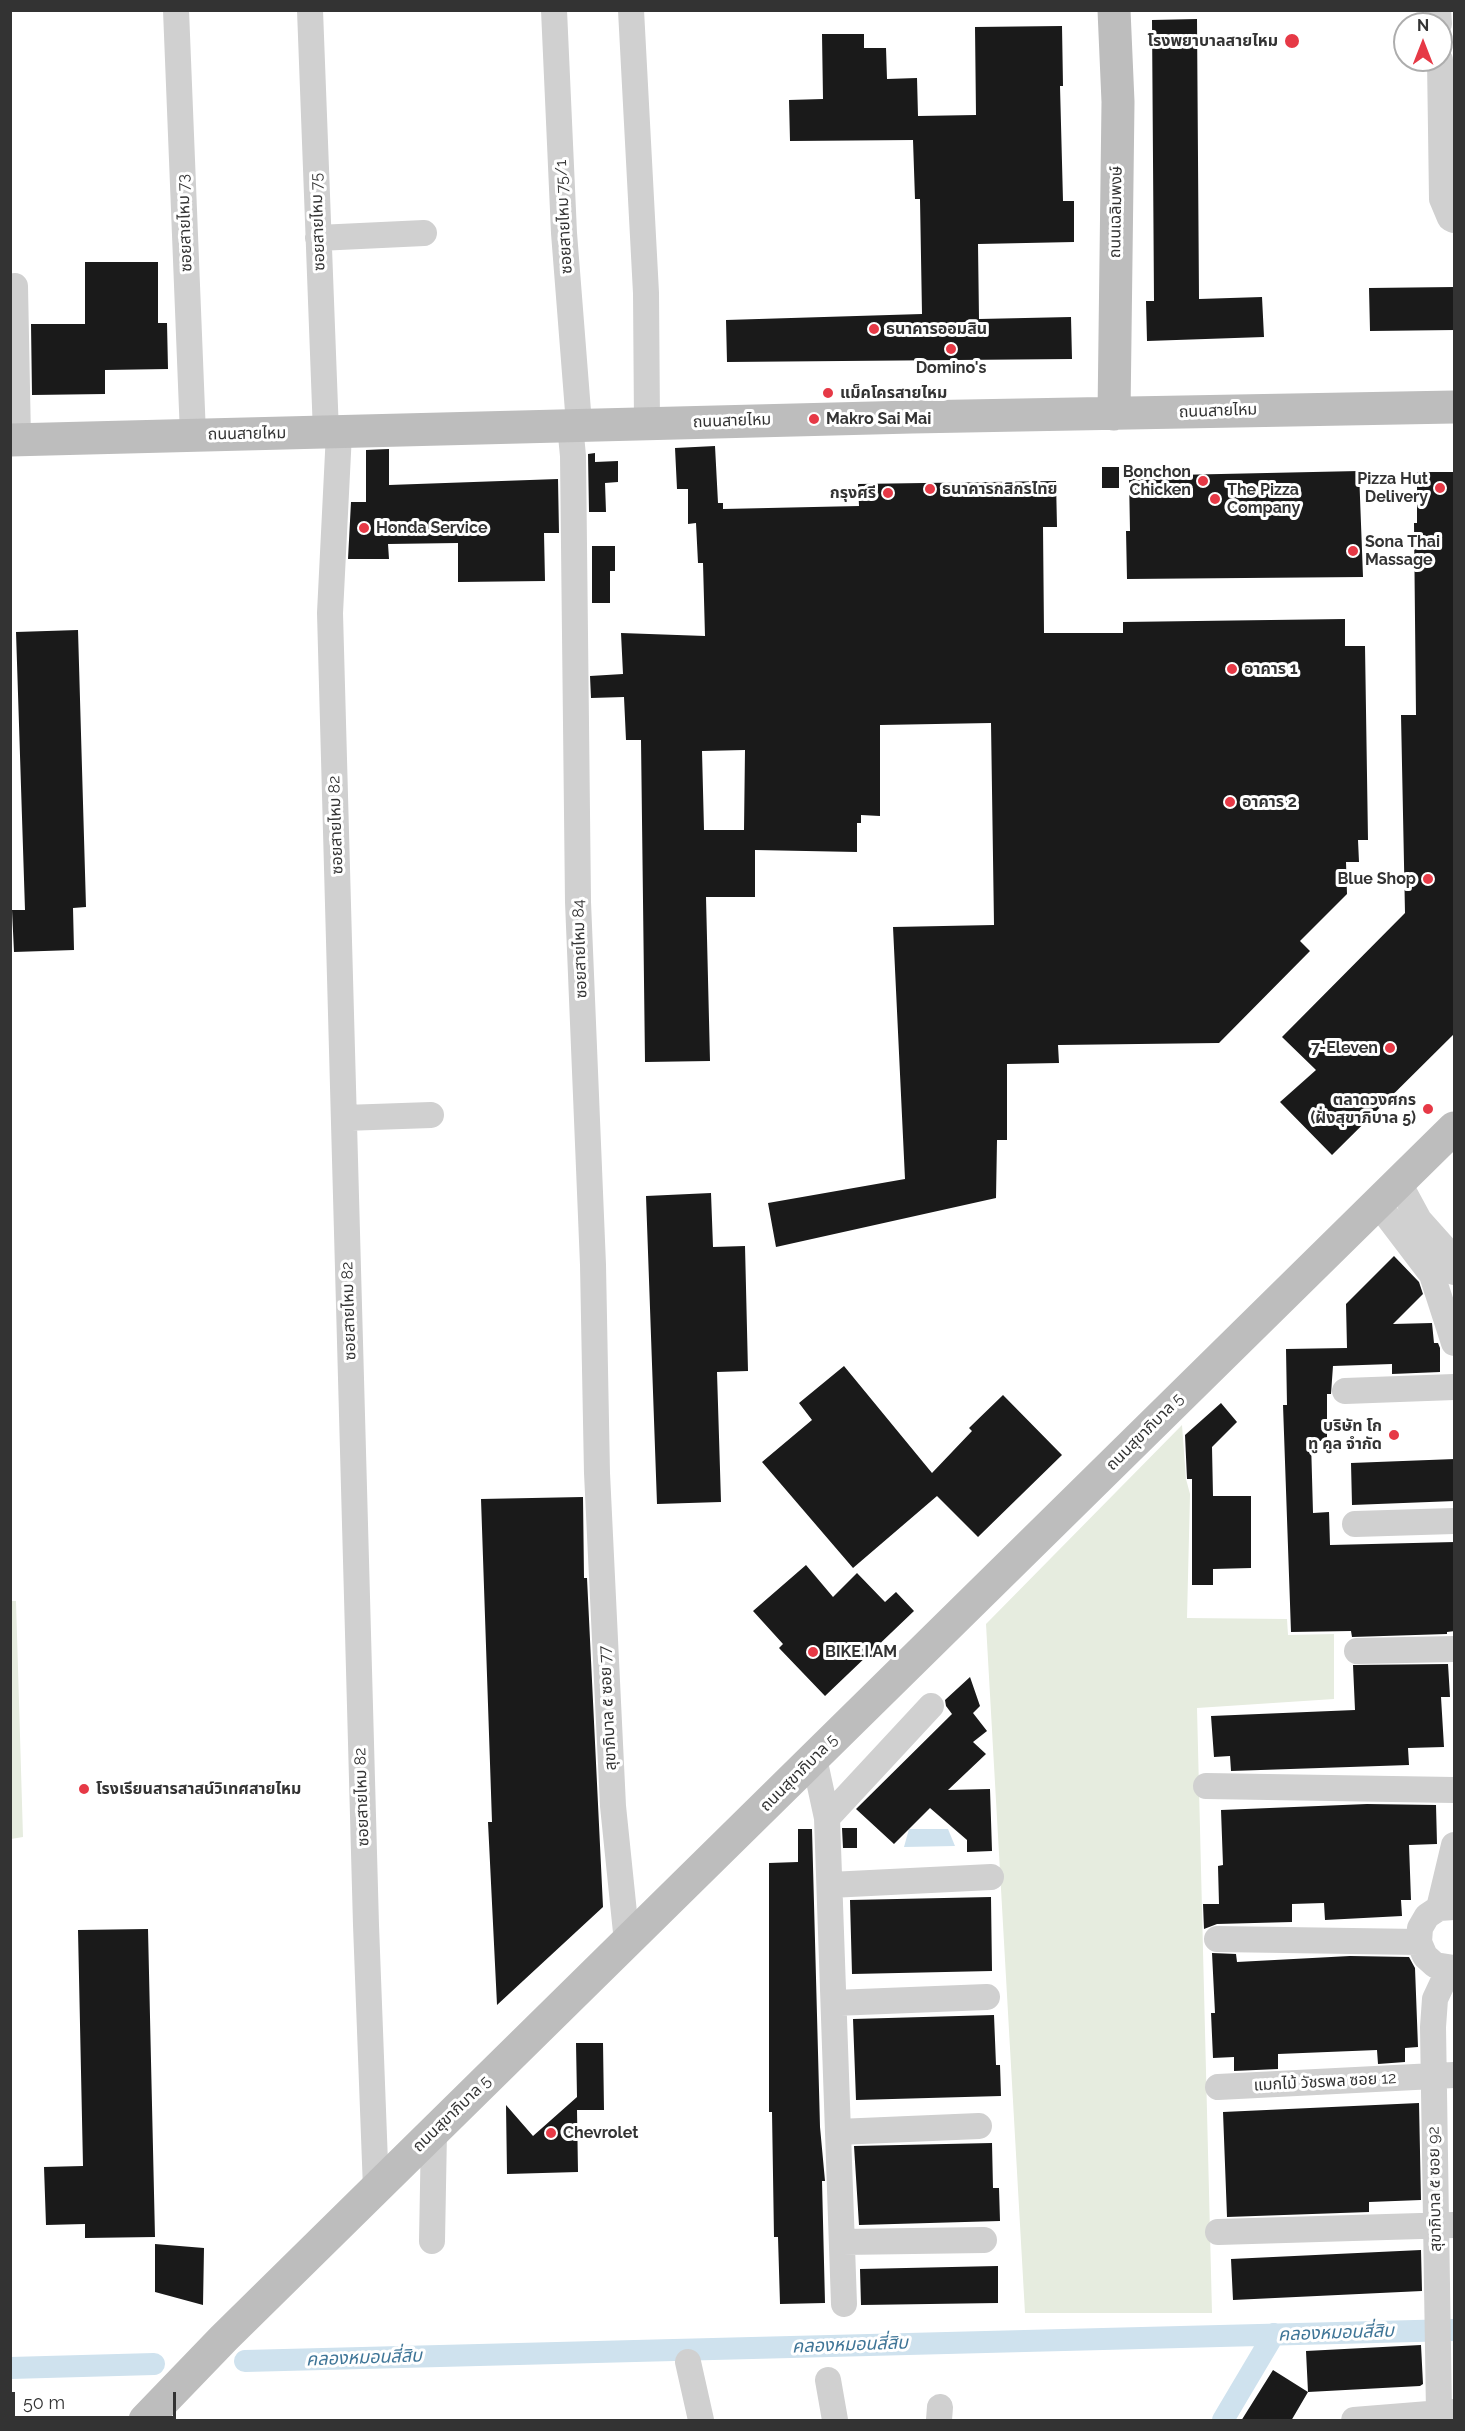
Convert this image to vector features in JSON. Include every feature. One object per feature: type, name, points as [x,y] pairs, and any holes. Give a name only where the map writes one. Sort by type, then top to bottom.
[{"type":"main road","name":"ถนนเฉลิมพงษ์","points":[[1114,10],[1118,102],[1114,414]]},
{"type":"main road","name":"ถนนสายไหม","points":[[14,439],[332,433],[574,424],[1455,407]]},
{"type":"main road","name":"ถนนสุขาภิบาล 5","points":[[145,2421],[186,2376],[1455,1128]]},
{"type":"street","name":"ซอยสายไหม 73","points":[[176,10],[193,435]]},
{"type":"street","name":"ซอยสายไหม 75","points":[[310,10],[318,238],[332,433]]},
{"type":"street","name":"ซอยสายไหม 75/1","points":[[554,10],[574,424]]},
{"type":"street","points":[[631,10],[646,293],[647,423]]},
{"type":"street","points":[[1440,72],[1442,199],[1450,218],[1455,220]]},
{"type":"street","points":[[318,238],[424,233]]},
{"type":"street","points":[[14,439],[15,286]]},
{"type":"street","name":"ซอยสายไหม 84","points":[[574,424],[578,902],[593,1265],[597,1473]]},
{"type":"street","name":"ซอยสายไหม 82","points":[[332,433],[330,613],[376,2189]]},
{"type":"street","points":[[344,1118],[431,1115]]},
{"type":"street","points":[[1389,1193],[1419,1220],[1444,1248],[1454,1265]]},
{"type":"street","points":[[1389,1193],[1432,1275],[1455,1343]]},
{"type":"street","points":[[1345,1391],[1455,1388]]},
{"type":"street","name":"สุขาภิบาล ๕ ซอย 77","points":[[597,1473],[613,1806],[627,1942]]},
{"type":"street","points":[[1355,1524],[1455,1521]]},
{"type":"street","points":[[1357,1651],[1455,1649]]},
{"type":"street","points":[[827,1818],[931,1706]]},
{"type":"street","points":[[814,1758],[827,1818],[844,2304]]},
{"type":"street","points":[[1206,1786],[1455,1790]]},
{"type":"street","points":[[1452,1969],[1436,1965],[1425,1956],[1419,1942],[1427,1916],[1447,1907],[1455,1845]]},
{"type":"street","points":[[830,1885],[991,1877]]},
{"type":"street","points":[[1217,1940],[1419,1942]]},
{"type":"street","name":"สุขาภิบาล ๕ ซอย 92","points":[[1447,2412],[1438,2320],[1445,2225],[1443,2076],[1435,1999],[1452,1969]]},
{"type":"street","points":[[834,2003],[987,1998]]},
{"type":"street","name":"แมกไม้ วัชรพล ซอย 12","points":[[1218,2086],[1443,2076]]},
{"type":"street","points":[[838,2132],[979,2126]]},
{"type":"street","points":[[432,2241],[434,2132]]},
{"type":"street","points":[[1218,2232],[1445,2225]]},
{"type":"street","points":[[842,2242],[984,2240]]},
{"type":"street","points":[[688,2362],[701,2421]]},
{"type":"street","points":[[828,2380],[835,2421]]},
{"type":"street","points":[[1354,2421],[1447,2412]]},
{"type":"shaded area","points":[[1182,1425],[1186,1479],[1190,1494],[1187,1618],[1287,1619],[1288,1635],[1334,1634],[1334,1699],[1197,1708],[1212,2313],[1025,2313],[986,1624]]},
{"type":"shaded area","points":[[10,1601],[16,1601],[23,1837],[11,1839]]},
{"type":"water","points":[[909,1829],[948,1829],[955,1846],[904,1847]]},
{"type":"building","points":[[1197,19],[1199,299],[1262,297],[1264,337],[1147,341],[1146,301],[1154,301],[1152,20]]},
{"type":"building","points":[[1062,26],[1063,86],[1060,86],[1063,201],[1074,201],[1074,242],[978,244],[979,319],[1071,317],[1072,359],[727,362],[726,320],[922,314],[920,199],[915,199],[913,140],[790,141],[789,100],[823,99],[822,34],[864,34],[864,48],[886,48],[887,79],[917,78],[918,116],[976,115],[975,27]]},
{"type":"building","points":[[85,262],[158,262],[158,323],[167,323],[168,369],[105,370],[105,394],[32,395],[31,324],[85,324]]},
{"type":"building","points":[[1455,287],[1455,330],[1370,331],[1369,288]]},
{"type":"building","points":[[715,446],[718,503],[723,503],[723,509],[859,506],[858,484],[1056,481],[1057,527],[1043,527],[1044,633],[1123,633],[1123,622],[1345,619],[1345,646],[1365,646],[1368,840],[1358,840],[1359,862],[1346,862],[1347,894],[1300,941],[1310,951],[1219,1043],[1058,1045],[1059,1063],[1007,1064],[1007,1140],[997,1140],[996,1198],[776,1247],[768,1203],[905,1179],[893,927],[994,925],[991,723],[880,725],[880,816],[861,815],[861,823],[857,823],[857,852],[755,850],[755,897],[706,897],[710,1061],[645,1062],[641,740],[626,740],[624,697],[591,698],[590,676],[623,674],[621,633],[705,636],[703,563],[698,563],[696,523],[688,524],[688,489],[677,489],[675,448]],"holes":[[[745,750],[744,830],[704,830],[702,751]]]},
{"type":"building","points":[[389,449],[389,485],[558,479],[559,533],[544,533],[545,581],[458,582],[458,543],[388,544],[389,559],[348,559],[351,502],[366,502],[366,450]]},
{"type":"building","points":[[595,453],[595,462],[618,461],[618,482],[605,483],[606,512],[589,512],[588,454]]},
{"type":"building","points":[[1102,467],[1119,467],[1119,488],[1102,488]]},
{"type":"building","points":[[1359,471],[1363,577],[1127,579],[1126,531],[1130,531],[1129,476]]},
{"type":"building","points":[[1417,472],[1455,472],[1455,1033],[1332,1155],[1280,1102],[1316,1070],[1282,1037],[1405,913],[1401,715],[1416,715],[1414,523],[1417,523]]},
{"type":"building","points":[[592,546],[615,546],[615,571],[610,571],[610,603],[592,603]]},
{"type":"building","points":[[78,630],[86,907],[73,908],[74,950],[14,952],[12,910],[25,910],[16,632]]},
{"type":"building","points":[[711,1193],[713,1247],[745,1246],[748,1371],[717,1372],[721,1502],[657,1504],[646,1196]]},
{"type":"building","points":[[1394,1256],[1419,1282],[1423,1294],[1393,1324],[1432,1323],[1434,1343],[1438,1343],[1440,1348],[1440,1372],[1392,1374],[1392,1364],[1333,1366],[1331,1394],[1327,1394],[1327,1441],[1311,1441],[1313,1513],[1329,1512],[1330,1545],[1455,1542],[1455,1631],[1447,1632],[1447,1634],[1352,1637],[1351,1631],[1291,1632],[1283,1405],[1287,1405],[1286,1349],[1347,1348],[1346,1304]]},
{"type":"building","points":[[844,1366],[932,1473],[972,1431],[969,1428],[1003,1395],[1062,1455],[978,1537],[937,1496],[853,1568],[762,1462],[812,1420],[799,1403]]},
{"type":"building","points":[[1221,1403],[1237,1422],[1212,1447],[1213,1496],[1251,1496],[1251,1568],[1213,1569],[1213,1585],[1192,1585],[1192,1479],[1187,1479],[1185,1435]]},
{"type":"building","points":[[1455,1459],[1455,1501],[1352,1505],[1351,1463]]},
{"type":"building","points":[[583,1497],[584,1578],[587,1578],[603,1907],[497,2005],[488,1822],[492,1822],[481,1499]]},
{"type":"building","points":[[806,1565],[833,1597],[857,1573],[885,1602],[896,1592],[914,1611],[825,1696],[779,1648],[783,1644],[753,1611]]},
{"type":"building","points":[[1448,1664],[1450,1697],[1441,1697],[1444,1747],[1408,1748],[1409,1765],[1231,1771],[1230,1756],[1214,1757],[1211,1716],[1355,1710],[1353,1665]]},
{"type":"building","points":[[970,1677],[980,1706],[973,1713],[987,1731],[973,1742],[986,1754],[948,1790],[990,1789],[992,1851],[967,1852],[967,1840],[930,1808],[894,1844],[856,1809],[952,1714],[945,1700]]},
{"type":"building","points":[[1367,1804],[1436,1805],[1437,1844],[1409,1845],[1411,1900],[1401,1900],[1402,1916],[1325,1920],[1324,1903],[1292,1904],[1292,1922],[1217,1924],[1204,1929],[1203,1904],[1219,1904],[1218,1866],[1223,1865],[1221,1810]]},
{"type":"building","points":[[842,1828],[857,1828],[857,1848],[843,1848]]},
{"type":"building","points":[[798,1829],[812,1829],[820,2127],[825,2181],[822,2181],[825,2303],[780,2304],[778,2237],[774,2237],[772,2112],[769,2112],[769,1863],[798,1862]]},
{"type":"building","points":[[991,1897],[992,1971],[852,1974],[850,1900]]},
{"type":"building","points":[[148,1929],[155,2237],[85,2238],[85,2224],[46,2225],[44,2167],[83,2166],[78,1930]]},
{"type":"building","points":[[1212,1953],[1236,1954],[1237,1962],[1350,1956],[1409,1957],[1415,1968],[1418,2047],[1405,2048],[1405,2062],[1378,2064],[1377,2050],[1278,2054],[1278,2069],[1234,2071],[1234,2057],[1213,2058],[1211,2013],[1215,2013]]},
{"type":"building","points":[[994,2015],[996,2065],[1000,2065],[1001,2096],[856,2100],[853,2019]]},
{"type":"building","points":[[576,2043],[603,2043],[604,2110],[577,2110],[578,2172],[507,2174],[506,2105],[533,2136],[577,2097]]},
{"type":"building","points":[[1419,2103],[1421,2200],[1369,2202],[1369,2212],[1227,2217],[1223,2112]]},
{"type":"building","points":[[992,2143],[993,2188],[999,2188],[1000,2221],[859,2225],[854,2146]]},
{"type":"building","points":[[155,2244],[204,2248],[203,2305],[155,2292]]},
{"type":"building","points":[[1421,2250],[1422,2291],[1233,2300],[1231,2259]]},
{"type":"building","points":[[998,2266],[998,2303],[861,2305],[860,2269]]},
{"type":"building","points":[[1421,2345],[1423,2384],[1420,2386],[1308,2392],[1306,2351]]},
{"type":"building","points":[[1273,2370],[1308,2392],[1291,2421],[1241,2421]]},
{"type":"waterway","name":"คลองหมอนสี่สิบ","points":[[245,2361],[1454,2330]]},
{"type":"waterway","points":[[1223,2420],[1274,2334]]},
{"type":"waterway","name":"คลองหมอนสี่สิบ","points":[[10,2368],[154,2364]]},
{"type":"place","name":"โรงพยาบาลสายไหม","points":[[1292,41]]},
{"type":"place","name":"ธนาคารออมสิน","points":[[874,329]]},
{"type":"place","name":"Domino's","points":[[951,349]]},
{"type":"place","name":"แม็คโครสายไหม","points":[[828,393]]},
{"type":"place","name":"Makro Sai Mai","points":[[814,419]]},
{"type":"place","name":"Bonchon Chicken","points":[[1203,481]]},
{"type":"place","name":"Pizza Hut Delivery","points":[[1440,488]]},
{"type":"place","name":"ธนาคารกสิกรไทย","points":[[930,489]]},
{"type":"place","name":"กรุงศรี","points":[[888,493]]},
{"type":"place","name":"The Pizza Company","points":[[1215,499]]},
{"type":"place","name":"Honda Service","points":[[364,528]]},
{"type":"place","name":"Sona Thai Massage","points":[[1353,551]]},
{"type":"place","name":"อาคาร 1","points":[[1232,669]]},
{"type":"place","name":"อาคาร 2","points":[[1230,802]]},
{"type":"place","name":"Blue Shop","points":[[1428,879]]},
{"type":"place","name":"7-Eleven","points":[[1390,1048]]},
{"type":"place","name":"ตลาดวงศกร (ฝั่งสุขาภิบาล 5)","points":[[1428,1109]]},
{"type":"place","name":"บริษัท โก ทู คูล จำกัด","points":[[1394,1435]]},
{"type":"place","name":"BIKE.I.AM","points":[[813,1652]]},
{"type":"place","name":"โรงเรียนสารสาสน์วิเทศสายไหม","points":[[84,1789]]},
{"type":"place","name":"Chevrolet","points":[[551,2133]]}]
